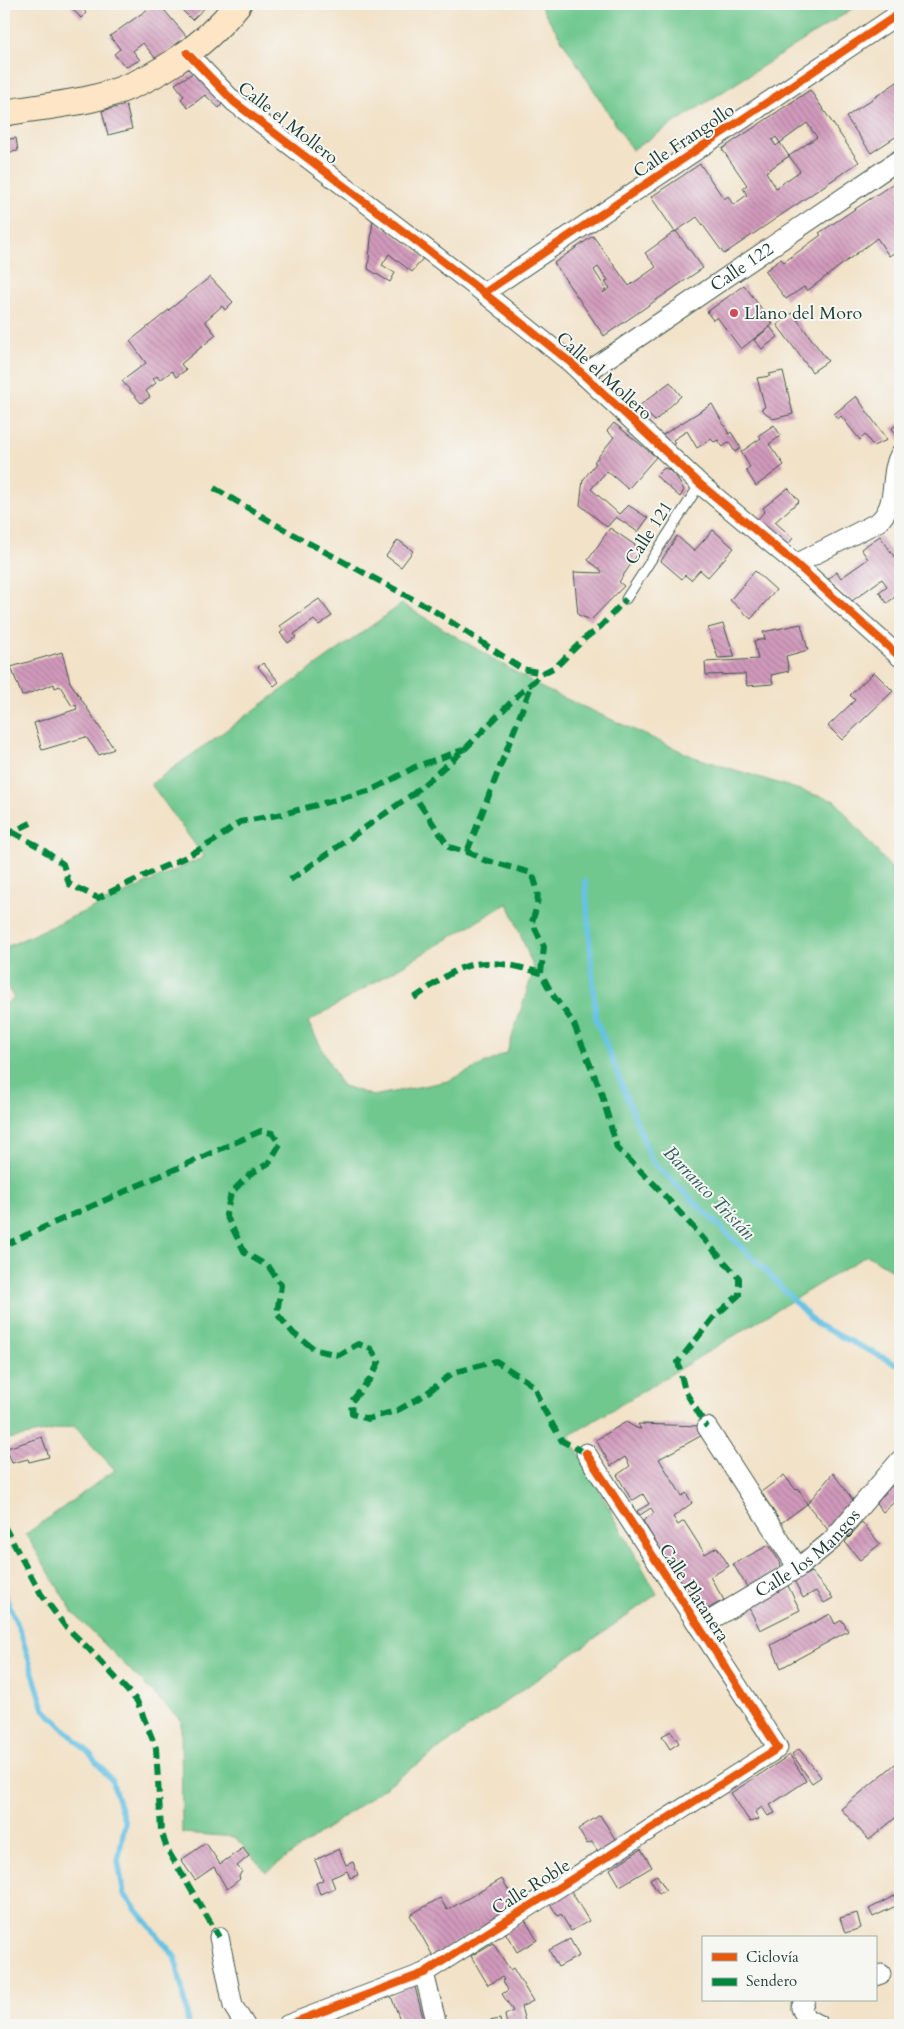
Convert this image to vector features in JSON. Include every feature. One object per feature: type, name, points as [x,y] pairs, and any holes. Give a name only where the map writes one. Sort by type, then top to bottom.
[{"type":"main road","points":[[4,113],[92,98],[133,84],[156,73],[187,52],[223,22],[238,4]]},
{"type":"street","name":"Calle Frangollo","points":[[484,293],[900,13]]},
{"type":"street","name":"Calle el Mollero","points":[[187,52],[234,102],[484,293],[571,363],[700,484],[796,564],[900,657]]},
{"type":"street","name":"Calle 122","points":[[583,375],[900,159]]},
{"type":"street","points":[[796,564],[878,522],[885,516],[892,497],[896,462],[900,454]]},
{"type":"street","points":[[707,1427],[798,1568]]},
{"type":"street","name":"Calle Platanera","points":[[586,1453],[778,1748]]},
{"type":"street","name":"Calle los Mangos","points":[[699,1627],[798,1568],[831,1541],[900,1460]]},
{"type":"street","name":"Calle Roble","points":[[287,2025],[424,1973],[778,1748]]},
{"type":"street","points":[[219,1937],[233,2006],[245,2025]]},
{"type":"street","points":[[424,1973],[437,2025]]},
{"type":"street","points":[[804,2002],[800,2008],[806,2018],[818,2025]]},
{"type":"lane","name":"Calle 121","points":[[626,599],[700,484]]},
{"type":"green space","points":[[539,4],[860,4],[632,150]]},
{"type":"green space","points":[[402,604],[542,688],[694,757],[835,801],[900,879],[900,1031],[892,1044],[900,1056],[900,1275],[867,1255],[569,1436],[657,1594],[266,1872],[235,1837],[182,1833],[181,1721],[73,1613],[26,1534],[115,1470],[74,1426],[4,1440],[4,1005],[14,998],[4,982],[4,948],[204,857],[151,784]],"holes":[[[508,903],[534,969],[507,1053],[448,1081],[373,1096],[341,1085],[308,1022]]]},
{"type":"building","points":[[72,4],[88,4],[82,8],[86,13],[81,18],[70,6]]},
{"type":"building","points":[[155,4],[159,4],[187,37],[157,60],[143,43],[133,51],[140,60],[126,67],[114,54],[120,49],[110,36]]},
{"type":"building","points":[[176,4],[209,4],[192,20]]},
{"type":"building","points":[[193,73],[225,99],[219,108],[205,95],[188,108],[181,99],[184,96],[175,84]]},
{"type":"building","points":[[900,80],[900,134],[871,153],[846,117]]},
{"type":"building","points":[[810,90],[859,162],[724,254],[697,217],[675,232],[651,197],[700,164],[724,199],[728,196],[733,205],[747,195],[743,188],[747,185],[722,149]],"holes":[[[807,123],[817,137],[789,156],[780,143]],[[776,137],[780,143],[776,146],[772,140]],[[789,156],[800,171],[776,188],[766,172]]]},
{"type":"building","points":[[126,105],[132,129],[108,135],[102,111]]},
{"type":"building","points":[[16,138],[18,151],[4,153],[4,140]]},
{"type":"building","points":[[900,179],[900,249],[889,256],[877,238],[807,291],[804,287],[786,299],[765,271],[781,259],[784,262],[821,235],[819,233]]},
{"type":"building","points":[[373,218],[424,257],[412,272],[389,254],[382,265],[395,273],[390,282],[368,269]]},
{"type":"building","points":[[676,231],[703,268],[604,336],[554,263],[593,236],[629,286],[656,267],[645,253]],"holes":[[[598,267],[608,280],[605,282],[610,288],[603,293],[606,289],[594,270]]]},
{"type":"building","points":[[210,277],[233,302],[225,310],[222,306],[205,321],[216,335],[181,364],[186,370],[176,377],[172,371],[160,380],[157,376],[153,379],[156,383],[146,391],[150,397],[141,403],[122,381],[146,363],[130,341]]},
{"type":"building","points":[[744,285],[773,324],[741,349],[717,317],[713,320],[707,312]]},
{"type":"building","points":[[792,313],[828,361],[812,372],[777,325]]},
{"type":"building","points":[[770,327],[778,337],[762,349],[754,340]]},
{"type":"building","points":[[783,371],[793,414],[773,419],[761,409],[765,407],[757,378]]},
{"type":"building","points":[[670,382],[681,396],[655,421],[639,406]]},
{"type":"building","points":[[856,396],[887,440],[873,446],[865,435],[860,440],[841,416],[838,419],[834,414]]},
{"type":"building","points":[[712,404],[729,434],[731,432],[741,448],[735,452],[729,442],[723,447],[718,440],[714,442],[711,439],[697,448],[687,431],[673,440],[675,443],[670,446],[661,436]]},
{"type":"building","points":[[614,423],[656,457],[628,489],[607,471],[591,489],[619,514],[628,505],[648,518],[638,532],[616,517],[607,527],[580,505],[583,480],[596,463],[594,462],[614,437],[607,431]]},
{"type":"building","points":[[900,423],[900,441],[892,428]]},
{"type":"building","points":[[774,425],[781,436],[769,444],[784,465],[756,486],[746,470],[750,467],[741,452],[761,438],[759,435]]},
{"type":"building","points":[[664,468],[668,469],[677,478],[684,490],[680,497],[656,476]]},
{"type":"building","points":[[788,488],[799,501],[775,522],[793,538],[787,546],[757,520],[765,511],[763,508]]},
{"type":"building","points":[[610,528],[641,549],[619,582],[624,586],[591,620],[578,615],[574,572],[601,573],[602,571],[588,560]]},
{"type":"building","points":[[713,530],[734,548],[708,577],[700,570],[691,580],[685,575],[682,579],[661,561],[677,536],[694,551]]},
{"type":"building","points":[[880,536],[900,565],[900,579],[897,582],[900,586],[900,593],[887,603],[879,592],[887,586],[882,579],[852,601],[828,579],[837,572],[841,578],[868,559],[861,549]]},
{"type":"building","points":[[398,540],[413,551],[401,567],[386,556]]},
{"type":"building","points":[[755,571],[776,590],[751,619],[730,600]]},
{"type":"building","points":[[319,599],[332,616],[319,625],[314,620],[294,634],[296,637],[288,643],[280,633],[283,631],[280,626]]},
{"type":"building","points":[[723,624],[735,657],[718,658],[708,628]]},
{"type":"building","points":[[801,624],[808,650],[786,656],[789,671],[771,675],[773,684],[747,686],[745,674],[706,675],[705,662],[758,659],[754,641],[765,639],[763,632]]},
{"type":"building","points":[[62,652],[70,682],[114,749],[99,755],[86,737],[42,750],[34,723],[77,709],[76,705],[72,706],[60,686],[55,688],[54,684],[22,696],[11,667]]},
{"type":"building","points":[[263,663],[279,682],[274,686],[258,667]]},
{"type":"building","points":[[874,672],[893,691],[842,740],[828,726],[855,700],[850,695]]},
{"type":"building","points":[[626,1422],[641,1429],[638,1424],[701,1426],[706,1433],[659,1459],[682,1496],[686,1493],[692,1503],[673,1517],[678,1525],[684,1521],[705,1554],[717,1547],[729,1566],[710,1577],[724,1600],[702,1612],[698,1610],[685,1590],[643,1521],[654,1513],[651,1508],[640,1515],[637,1511],[649,1504],[643,1494],[632,1501],[617,1475],[630,1466],[625,1457],[611,1466],[596,1440]]},
{"type":"building","points":[[42,1437],[49,1457],[29,1462],[28,1459],[12,1463],[8,1452],[4,1454],[4,1449]]},
{"type":"building","points":[[833,1473],[853,1500],[828,1530],[807,1504]]},
{"type":"building","points":[[784,1475],[796,1490],[798,1488],[807,1504],[781,1523],[761,1492]]},
{"type":"building","points":[[891,1486],[900,1497],[883,1512],[876,1504]]},
{"type":"building","points":[[862,1522],[880,1544],[860,1560],[845,1542]]},
{"type":"building","points":[[769,1545],[781,1564],[778,1571],[747,1587],[733,1564]]},
{"type":"building","points":[[811,1572],[833,1598],[824,1603],[816,1591],[803,1598],[794,1580]]},
{"type":"building","points":[[787,1584],[800,1610],[760,1630],[747,1604]]},
{"type":"building","points":[[830,1614],[835,1624],[842,1620],[848,1631],[781,1668],[771,1645]]},
{"type":"building","points":[[671,1731],[679,1743],[670,1749],[662,1736]]},
{"type":"building","points":[[799,1749],[821,1777],[812,1783],[792,1754]]},
{"type":"building","points":[[790,1755],[806,1781],[770,1805],[775,1813],[768,1816],[762,1807],[755,1812],[759,1819],[750,1822],[731,1793]]},
{"type":"building","points":[[900,1760],[900,1814],[869,1840],[841,1809]]},
{"type":"building","points":[[600,1815],[617,1842],[599,1853],[592,1842],[587,1844],[578,1829]]},
{"type":"building","points":[[206,1843],[220,1864],[243,1848],[249,1856],[237,1866],[242,1871],[239,1876],[240,1879],[227,1889],[214,1867],[195,1880],[181,1860]]},
{"type":"building","points":[[339,1849],[346,1865],[353,1862],[358,1875],[350,1878],[347,1871],[331,1878],[335,1888],[320,1894],[316,1883],[323,1880],[315,1860]]},
{"type":"building","points":[[641,1849],[652,1867],[620,1886],[610,1869]]},
{"type":"building","points":[[657,1875],[666,1890],[659,1894],[650,1879]]},
{"type":"building","points":[[502,1879],[518,1906],[433,1956],[410,1915],[440,1898],[447,1910]]},
{"type":"building","points":[[571,1891],[589,1921],[571,1931],[561,1914],[558,1916],[550,1904]]},
{"type":"building","points":[[898,1894],[900,1904],[873,1917],[869,1909]]},
{"type":"building","points":[[857,1913],[861,1928],[845,1933],[840,1918]]},
{"type":"building","points":[[525,1920],[537,1940],[517,1952],[505,1932]]},
{"type":"building","points":[[570,1939],[579,1956],[558,1967],[549,1950]]},
{"type":"building","points":[[493,1943],[510,1970],[513,1968],[533,2001],[521,2007],[526,2025],[507,2025],[505,2015],[513,2011],[502,1994],[508,1990],[504,1980],[502,1977],[488,1985],[471,1956]]},
{"type":"building","points":[[412,1985],[415,1987],[425,2025],[402,2025],[391,1996]]},
{"type":"building","points":[[500,2019],[501,2025],[473,2025],[473,2024]]},
{"type":"waterway","name":"Barranco Tristán","points":[[585,881],[596,1019],[652,1161],[763,1268],[816,1324],[900,1366]]},
{"type":"waterway","points":[[4,1593],[20,1631],[44,1709],[91,1755],[112,1781],[125,1823],[118,1861],[124,1894],[175,1957],[186,2006],[188,2025]]},
{"type":"marked path","points":[[214,488],[292,534],[433,610],[522,669],[543,673],[557,666],[584,639],[601,626],[626,599]]},
{"type":"marked path","points":[[541,973],[544,947],[532,922],[538,898],[532,873],[484,860],[473,854],[449,847],[413,794],[465,749],[517,696],[543,673]]},
{"type":"marked path","points":[[467,852],[532,684]]},
{"type":"marked path","points":[[12,832],[36,845],[63,864],[69,884],[98,898],[184,858],[214,841],[240,822],[283,814],[372,790],[415,767],[465,749]]},
{"type":"marked path","points":[[290,880],[413,794]]},
{"type":"marked path","points":[[4,836],[35,821]]},
{"type":"marked path","points":[[414,998],[452,973],[473,964],[502,964],[541,973],[552,994],[573,1022],[601,1092],[617,1148],[655,1185],[739,1278],[739,1295],[715,1316],[678,1362],[685,1391],[707,1427]]},
{"type":"marked path","points":[[4,1245],[261,1131],[272,1133],[280,1144],[269,1163],[250,1174],[231,1193],[226,1215],[245,1253],[269,1267],[281,1285],[277,1314],[294,1334],[316,1350],[339,1355],[358,1344],[371,1349],[379,1362],[371,1378],[351,1402],[352,1414],[368,1419],[398,1410],[423,1396],[453,1373],[496,1361],[534,1386],[543,1408],[562,1441],[586,1453]]},
{"type":"marked path","points":[[4,1526],[41,1594],[65,1626],[137,1701],[156,1748],[161,1830],[167,1849],[219,1937]]},
{"type":"cycle path","points":[[484,293],[900,13]]},
{"type":"cycle path","points":[[187,53],[234,102],[484,293],[571,363],[700,484],[796,564],[900,657]]},
{"type":"cycle path","points":[[287,2025],[424,1973],[778,1748],[586,1453]]},
{"type":"place","name":"Llano del Moro","points":[[734,313]]}]
